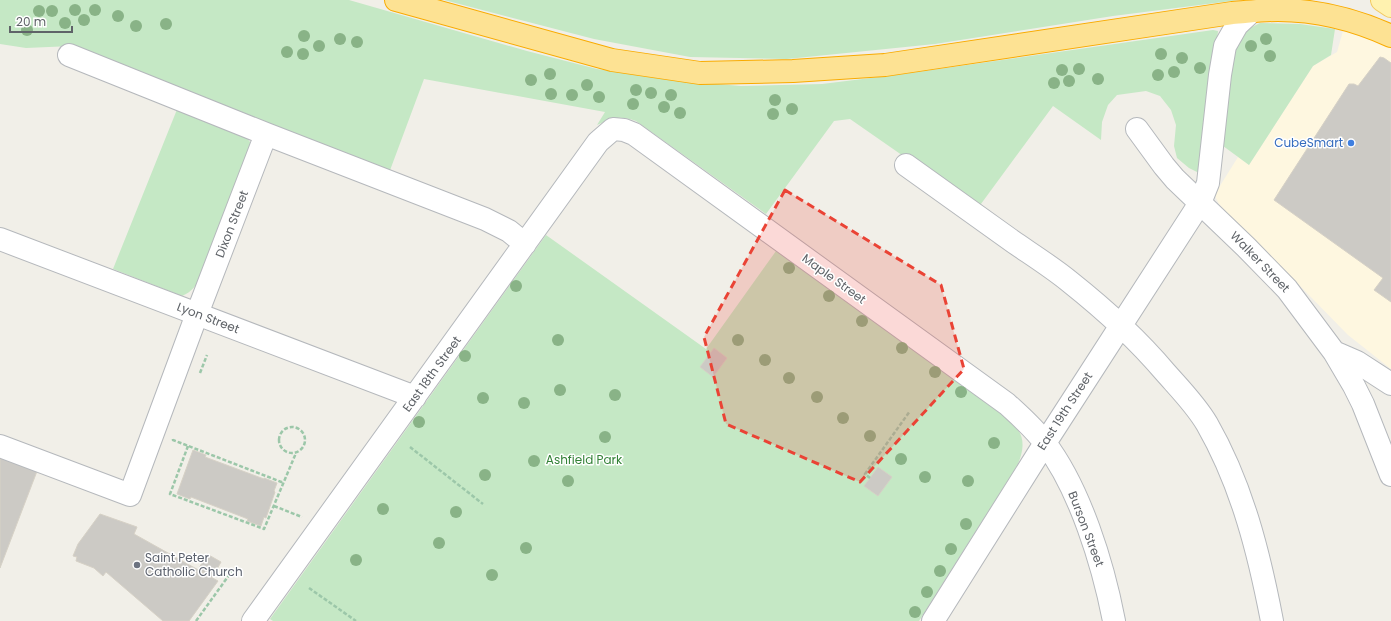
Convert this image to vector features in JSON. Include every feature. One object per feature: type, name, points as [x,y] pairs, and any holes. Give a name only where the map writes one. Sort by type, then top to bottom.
[{"type":"highway","points":[[396,0],[612,60],[700,73],[793,71],[885,65],[1232,13],[1286,11],[1308,12],[1342,18],[1376,28],[1391,36]]},
{"type":"main road","points":[[1382,0],[1391,6]]},
{"type":"street","name":"East 19th Street","points":[[933,621],[1045,443],[1200,203],[1208,183],[1220,75],[1225,46],[1237,25],[1251,12]]},
{"type":"street","points":[[69,55],[266,134],[485,219],[509,231],[525,244]]},
{"type":"street","name":"East 18th Street","points":[[253,621],[598,142],[613,129]]},
{"type":"street","name":"Maple Street","points":[[613,129],[624,130],[634,134],[1007,404],[1024,419],[1045,443]]},
{"type":"street","name":"Walker Street","points":[[1137,129],[1164,166],[1187,192],[1246,247],[1287,289],[1334,352],[1357,362],[1391,384]]},
{"type":"street","name":"Dixon Street","points":[[0,446],[130,495],[266,134]]},
{"type":"street","points":[[906,165],[1070,281],[1121,326],[1187,397],[1207,423],[1238,490],[1248,520],[1272,621]]},
{"type":"street","name":"Lyon Street","points":[[0,238],[415,397]]},
{"type":"street","points":[[1334,352],[1354,386],[1371,422],[1391,475]]},
{"type":"street","name":"Burson Street","points":[[1045,443],[1058,461],[1080,509],[1102,572],[1114,621]]},
{"type":"path","points":[[199,376],[207,355]]},
{"type":"path","points":[[870,478],[865,474],[910,411]]},
{"type":"path","points":[[188,446],[170,494],[264,529],[296,453],[303,448],[305,440],[304,435],[298,428],[290,427],[282,431],[279,443],[284,450],[292,454],[296,453]]},
{"type":"path","points":[[176,433],[173,440],[284,483]]},
{"type":"path","points":[[410,447],[483,504]]},
{"type":"path","points":[[274,506],[303,517]]},
{"type":"path","points":[[196,621],[232,571]]},
{"type":"path","points":[[309,588],[356,621]]},
{"type":"highlighted area","points":[[785,190],[941,285],[964,369],[860,482],[726,424],[704,337]]},
{"type":"shaded area","points":[[1343,31],[1391,45],[1391,369],[1348,335],[1228,214],[1219,204],[1215,196],[1238,157],[1249,165],[1313,66],[1337,52]]},
{"type":"green space","points":[[0,0],[349,0],[527,51],[597,69],[670,80],[741,86],[822,84],[1213,30],[1218,31],[1203,175],[1189,168],[1177,158],[1174,146],[1176,125],[1171,110],[1160,96],[1146,91],[1117,95],[1108,105],[1102,122],[1101,140],[1053,106],[978,208],[850,119],[834,121],[766,214],[636,121],[625,118],[616,118],[597,125],[605,112],[424,79],[389,173],[72,46],[26,48],[0,44]]},
{"type":"green space","points":[[444,0],[1239,0],[1113,16],[935,44],[787,59],[690,57],[594,39]]},
{"type":"green space","points":[[1260,23],[1300,24],[1335,29],[1331,55],[1313,66],[1249,165],[1219,143],[1228,61],[1244,31]]},
{"type":"green space","points":[[178,107],[244,134],[250,142],[251,149],[202,276],[191,290],[182,296],[113,269]]},
{"type":"green space","name":"Ashfield Park","points":[[546,235],[706,349],[776,251],[1004,416],[1018,430],[1023,443],[1022,453],[1017,466],[919,621],[273,621],[270,619]]},
{"type":"building","name":"CubeSmart","points":[[1380,57],[1391,63],[1391,302],[1374,290],[1383,278],[1274,200],[1349,84],[1358,86]]},
{"type":"building","points":[[714,348],[727,358],[713,377],[700,367]]},
{"type":"building","points":[[193,450],[206,455],[205,457],[277,483],[266,518],[264,517],[261,526],[247,521],[248,519],[191,497],[190,499],[177,494]]},
{"type":"building","points":[[0,451],[39,466],[0,568]]},
{"type":"building","points":[[878,467],[892,477],[878,496],[864,486]]},
{"type":"building","name":"Saint Peter Catholic Church","points":[[100,514],[137,527],[134,534],[218,581],[189,621],[163,621],[106,572],[103,576],[94,568],[76,561],[77,557],[73,556],[78,544]]},
{"type":"building","points":[[207,554],[221,562],[212,578],[198,570]]},
{"type":"place","name":"CubeSmart","points":[[1351,143]]},
{"type":"place","name":"Saint Peter Catholic Church","points":[[137,565]]}]
